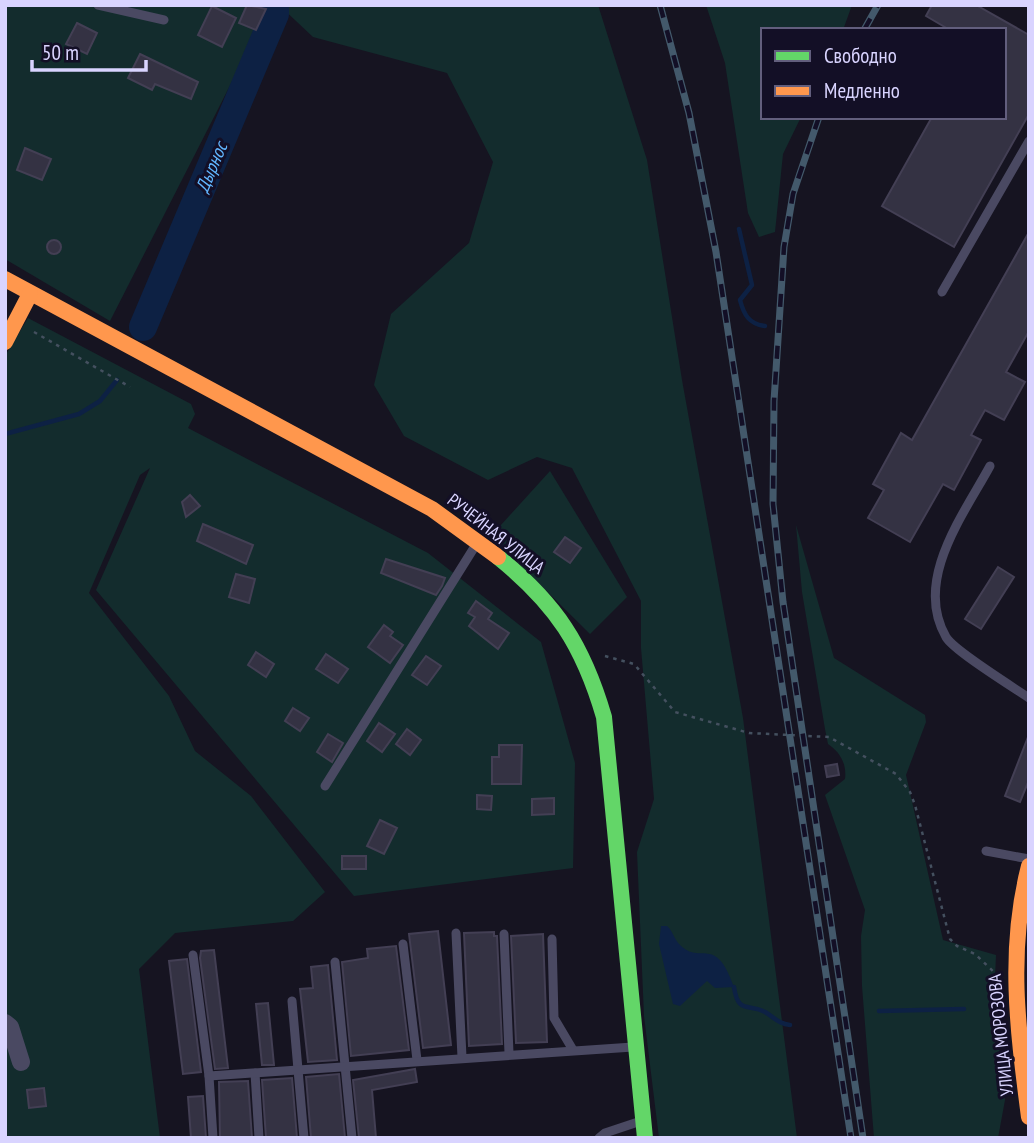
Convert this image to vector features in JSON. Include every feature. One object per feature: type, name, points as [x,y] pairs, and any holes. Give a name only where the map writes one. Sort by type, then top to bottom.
[{"type":"street","name":"РУЧЕЙНАЯ УЛИЦА","points":[[5,279],[432,509],[478,541],[546,600],[580,648],[604,717],[645,1138]]},
{"type":"street","points":[[5,342],[30,294]]},
{"type":"street","name":"УЛИЦА МОРОЗОВА","points":[[1029,866],[1014,937],[1021,990],[1029,1117]]},
{"type":"street","points":[[5,1023],[10,1027],[21,1062]]},
{"type":"lane","points":[[98,5],[164,20]]},
{"type":"lane","points":[[942,292],[1029,141]]},
{"type":"lane","points":[[990,466],[946,546],[940,566],[937,608],[947,639],[1029,698]]},
{"type":"lane","points":[[325,786],[478,541]]},
{"type":"lane","points":[[986,851],[1029,859]]},
{"type":"lane","points":[[456,933],[462,1057]]},
{"type":"lane","points":[[504,934],[509,1053]]},
{"type":"lane","points":[[552,939],[554,1018],[573,1050]]},
{"type":"lane","points":[[403,944],[416,1060]]},
{"type":"lane","points":[[193,955],[209,1076],[213,1138]]},
{"type":"lane","points":[[335,962],[352,1138]]},
{"type":"lane","points":[[292,1001],[304,1138]]},
{"type":"lane","points":[[209,1076],[509,1053],[636,1047]]},
{"type":"lane","points":[[255,1073],[259,1138]]},
{"type":"lane","points":[[599,1138],[643,1121]]},
{"type":"path","points":[[16,319],[55,346],[130,387]]},
{"type":"path","points":[[580,648],[634,664],[675,712],[749,733],[829,737],[897,774],[910,792],[915,805],[950,939],[957,946],[975,954],[1021,990]]},
{"type":"green space","points":[[5,5],[268,5],[269,9],[110,321],[5,259]]},
{"type":"green space","points":[[279,5],[598,5],[647,160],[682,380],[743,718],[797,1138],[659,1138],[644,1016],[637,852],[654,799],[641,648],[641,601],[572,468],[537,457],[488,480],[404,436],[374,385],[391,314],[469,243],[493,162],[447,73],[313,37]]},
{"type":"green space","points":[[706,5],[852,5],[844,28],[761,28],[761,119],[800,119],[783,154],[775,232],[759,237],[748,213],[725,63]]},
{"type":"green space","points":[[28,318],[191,404],[195,414],[188,428],[428,553],[541,642],[575,763],[573,868],[354,896],[96,590],[150,468],[140,475],[89,593],[169,696],[195,751],[251,796],[325,892],[293,921],[175,933],[139,969],[160,1138],[5,1138],[5,356]]},
{"type":"green space","points":[[550,471],[627,597],[590,634],[491,536]]},
{"type":"green space","points":[[796,525],[834,658],[925,715],[926,722],[906,775],[943,940],[996,955],[994,1001],[1005,1100],[998,1138],[874,1138],[862,986],[861,936],[865,910],[825,795],[845,779],[845,768],[839,755],[828,744],[802,592]]},
{"type":"water","points":[[661,926],[667,926],[678,943],[688,951],[708,954],[720,961],[734,987],[715,988],[707,981],[680,1006],[673,1004],[659,944]]},
{"type":"building","points":[[247,5],[266,9],[256,30],[239,23]]},
{"type":"building","points":[[932,5],[976,5],[1029,35],[1029,114],[954,247],[882,206],[931,119],[1006,119],[1006,28],[947,28],[926,16]]},
{"type":"building","points":[[212,6],[236,18],[222,47],[198,35]]},
{"type":"building","points":[[77,23],[97,33],[87,54],[66,44]]},
{"type":"building","points":[[140,54],[198,82],[191,99],[155,84],[152,90],[128,78]]},
{"type":"building","points":[[25,148],[51,159],[42,180],[17,170]]},
{"type":"building","points":[[1029,232],[1029,331],[1006,372],[1025,382],[1004,420],[985,410],[971,435],[981,440],[954,490],[943,484],[910,542],[868,518],[884,490],[873,484],[901,433],[912,440]]},
{"type":"building","points":[[54,240],[59,242],[59,252],[54,254],[49,252],[47,247],[49,242]]},
{"type":"building","points":[[190,495],[200,506],[186,517],[182,502]]},
{"type":"building","points":[[203,524],[253,545],[246,564],[197,541]]},
{"type":"building","points":[[565,537],[581,548],[570,563],[554,552]]},
{"type":"building","points":[[386,559],[445,578],[442,586],[436,595],[381,573]]},
{"type":"building","points":[[998,567],[1014,577],[981,629],[965,619]]},
{"type":"building","points":[[236,574],[255,579],[249,603],[229,597]]},
{"type":"building","points":[[476,601],[492,613],[488,619],[509,633],[498,649],[469,626],[475,617],[468,613]]},
{"type":"building","points":[[384,625],[393,632],[390,636],[403,645],[390,663],[368,647]]},
{"type":"building","points":[[256,652],[274,664],[266,677],[248,665]]},
{"type":"building","points":[[326,654],[348,669],[338,683],[316,669]]},
{"type":"building","points":[[426,656],[441,666],[427,685],[412,675]]},
{"type":"building","points":[[293,708],[309,718],[300,731],[285,721]]},
{"type":"building","points":[[379,723],[395,734],[382,752],[367,741]]},
{"type":"building","points":[[407,729],[421,740],[410,755],[396,744]]},
{"type":"building","points":[[328,734],[343,743],[332,762],[317,752]]},
{"type":"building","points":[[1028,737],[1029,780],[1020,802],[1005,796]]},
{"type":"building","points":[[499,745],[522,745],[521,784],[492,784],[492,757],[499,757]]},
{"type":"building","points":[[837,764],[839,775],[827,777],[825,766]]},
{"type":"building","points":[[477,795],[492,796],[491,810],[477,809]]},
{"type":"building","points":[[554,798],[554,814],[532,815],[532,799]]},
{"type":"building","points":[[380,820],[397,828],[384,854],[367,846]]},
{"type":"building","points":[[342,856],[366,856],[366,869],[342,869]]},
{"type":"building","points":[[438,931],[451,1045],[423,1048],[409,934]]},
{"type":"building","points":[[494,932],[494,936],[497,936],[502,1044],[469,1046],[464,933]]},
{"type":"building","points":[[543,934],[547,1042],[516,1043],[511,936]]},
{"type":"building","points":[[396,946],[409,1050],[351,1056],[342,962],[368,958],[367,949]]},
{"type":"building","points":[[214,950],[228,1068],[215,1069],[200,958],[201,951]]},
{"type":"building","points":[[187,959],[201,1072],[183,1074],[169,961]]},
{"type":"building","points":[[328,965],[337,1060],[308,1062],[300,989],[313,988],[311,967]]},
{"type":"building","points":[[268,1003],[274,1065],[262,1065],[256,1004]]},
{"type":"building","points":[[415,1069],[417,1082],[372,1090],[376,1138],[359,1138],[353,1080]]},
{"type":"building","points":[[339,1074],[345,1138],[311,1138],[306,1077]]},
{"type":"building","points":[[292,1078],[297,1138],[266,1138],[262,1080]]},
{"type":"building","points":[[248,1081],[252,1138],[220,1138],[219,1082]]},
{"type":"building","points":[[44,1088],[46,1106],[29,1108],[27,1090]]},
{"type":"building","points":[[203,1096],[206,1138],[191,1138],[188,1097]]},
{"type":"waterway","name":"Дырнос","points":[[143,327],[275,14],[275,5]]},
{"type":"waterway","points":[[739,229],[752,285],[740,300],[748,318],[765,326]]},
{"type":"waterway","name":"Дырнос","points":[[5,434],[79,414],[100,401],[117,380]]},
{"type":"waterway","points":[[734,987],[741,1005],[759,1009],[790,1025]]},
{"type":"waterway","points":[[879,1011],[964,1009]]},
{"type":"railway","points":[[660,5],[689,113],[716,252],[851,1138]]},
{"type":"railway","points":[[865,28],[878,5]]},
{"type":"railway","points":[[818,119],[793,194],[784,247],[774,401],[773,504],[783,602],[863,1138]]},
{"type":"traffic: fast","points":[[498,557],[536,592],[565,628],[587,668],[604,717],[645,1138]]},
{"type":"traffic: slow","points":[[5,279],[432,509],[498,557]]},
{"type":"traffic: slow","points":[[5,342],[30,294]]},
{"type":"traffic: slow","points":[[1029,866],[1022,898],[1016,960],[1018,1023],[1029,1117]]}]
